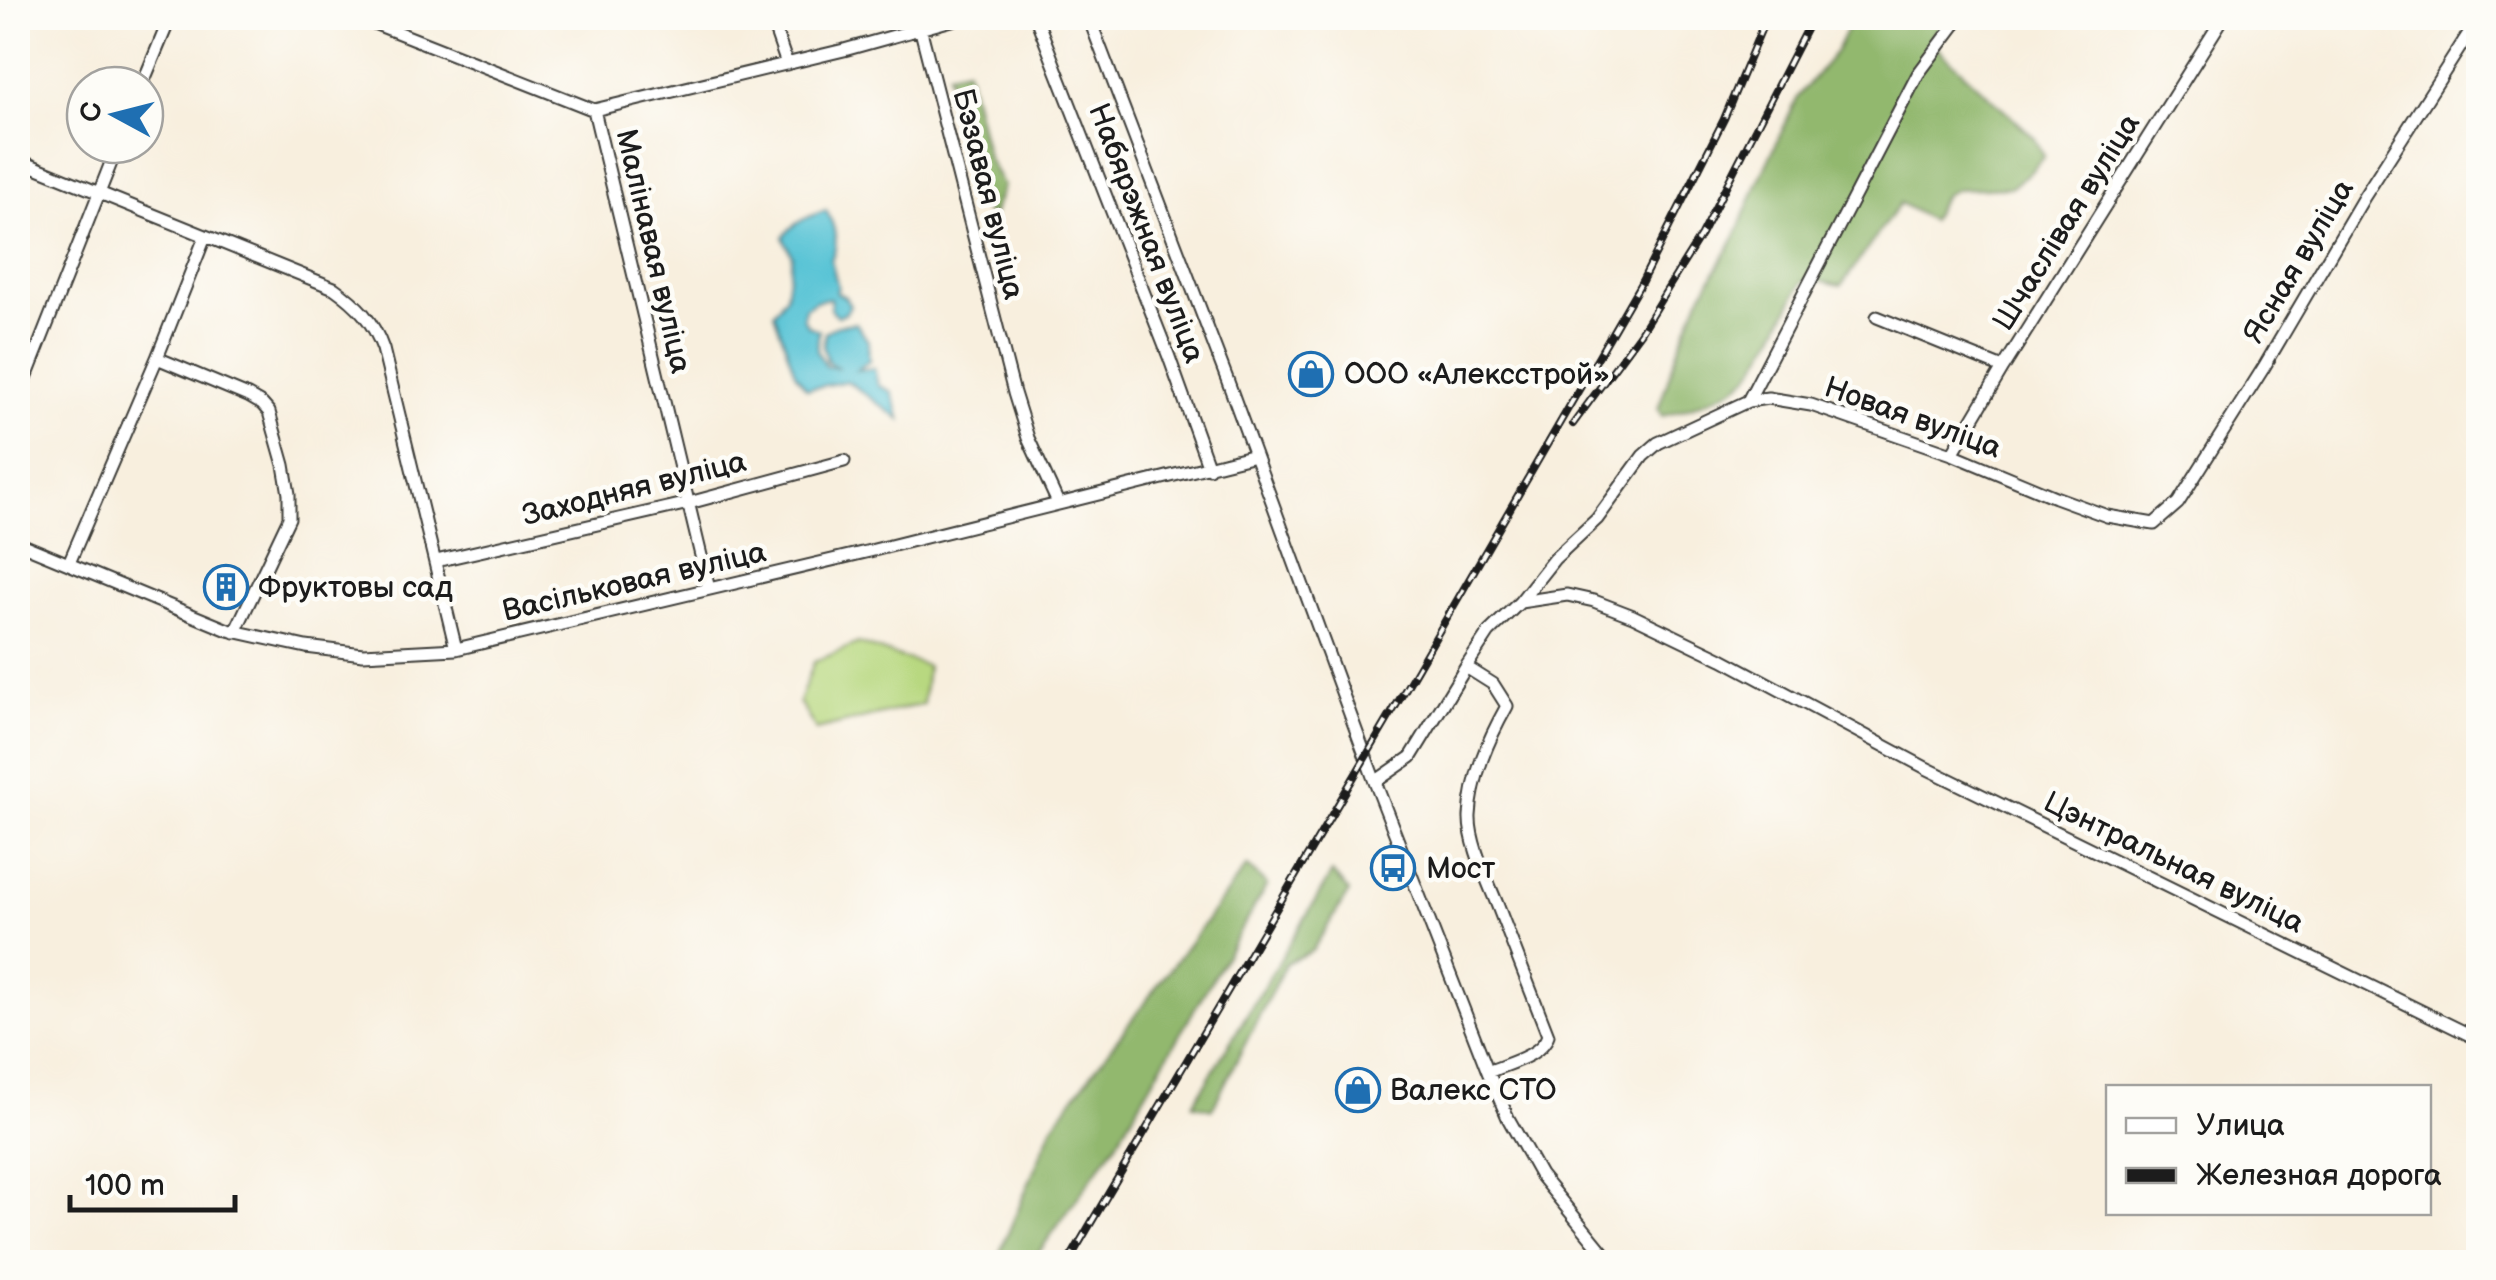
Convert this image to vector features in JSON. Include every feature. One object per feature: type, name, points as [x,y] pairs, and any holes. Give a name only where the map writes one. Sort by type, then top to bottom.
[{"type":"street","points":[[150,65],[170,18]]},
{"type":"street","name":"Малінавая вуліца","points":[[361,18],[594,110],[710,589]]},
{"type":"street","points":[[771,18],[787,64]]},
{"type":"street","points":[[594,110],[959,18]]},
{"type":"street","name":"Набярэжная вуліца","points":[[1036,18],[1210,468]]},
{"type":"street","points":[[1090,18],[1375,782],[1488,1072],[1540,1175],[1611,1262]]},
{"type":"street","points":[[1748,400],[1918,74],[1960,18]]},
{"type":"street","name":"Шчаслівая вуліца","points":[[1952,454],[2223,18]]},
{"type":"street","name":"Ясная вуліца","points":[[2154,524],[2178,503],[2478,19]]},
{"type":"street","name":"Бэзавая вуліца","points":[[920,28],[1014,393],[1028,438],[1058,503]]},
{"type":"street","points":[[18,160],[334,288],[366,315],[382,349],[456,649]]},
{"type":"street","points":[[18,398],[110,165]]},
{"type":"street","points":[[69,563],[205,237]]},
{"type":"street","points":[[1877,317],[2004,368]]},
{"type":"street","points":[[156,358],[248,396],[270,412],[284,465],[289,518],[236,632]]},
{"type":"street","name":"Новая вуліца","points":[[1520,602],[1616,496],[1642,456],[1658,443],[1748,400],[1768,398],[1811,405],[1952,454],[2108,516],[2154,524]]},
{"type":"street","name":"Васільковая вуліца","points":[[18,542],[236,632],[363,654],[456,649],[1254,455]]},
{"type":"street","name":"Заходняя вуліца","points":[[436,561],[689,503],[844,461]]},
{"type":"street","name":"Цэнтральная вуліца","points":[[1520,602],[1566,596],[1594,601],[1633,616],[1849,728],[2478,1039]]},
{"type":"street","points":[[1375,782],[1410,756],[1490,632],[1520,602]]},
{"type":"street","points":[[1466,666],[1493,684],[1507,706],[1482,758],[1472,796],[1470,830],[1548,1034],[1546,1044],[1538,1050],[1488,1072]]},
{"type":"green space","points":[[1852,18],[1945,18],[1930,41],[2034,137],[2044,156],[2012,187],[1957,189],[1945,195],[1930,220],[1900,203],[1841,286],[1803,281],[1767,349],[1742,382],[1704,402],[1662,416],[1658,409],[1697,303],[1736,236],[1798,97],[1836,51]]},
{"type":"green space","points":[[967,69],[987,157],[1003,186],[991,219],[980,203],[948,73]]},
{"type":"green space","points":[[858,643],[927,666],[923,704],[816,730],[799,702],[814,662]]},
{"type":"green space","points":[[1247,866],[1267,885],[1117,1142],[1032,1262],[996,1262],[1053,1125]]},
{"type":"green space","points":[[1332,873],[1349,892],[1312,951],[1286,963],[1212,1109],[1193,1104]]},
{"type":"water","points":[[826,210],[835,235],[831,260],[836,292],[850,306],[845,314],[837,316],[831,309],[830,298],[816,301],[805,308],[803,318],[808,326],[819,330],[817,351],[826,366],[839,368],[828,362],[823,347],[825,332],[838,325],[856,323],[868,341],[869,361],[857,370],[874,368],[878,385],[892,392],[901,420],[847,381],[807,389],[795,373],[774,313],[786,295],[792,256],[783,237],[797,223]]},
{"type":"railway","points":[[1068,1262],[1642,281],[1724,119],[1766,18]]},
{"type":"railway","points":[[1573,424],[1640,333],[1701,235],[1812,18]]},
{"type":"place","name":"ООО «Алексстрой»","points":[[1311,374]]},
{"type":"place","name":"Фруктовы сад","points":[[226,587]]},
{"type":"place","name":"Мост","points":[[1393,868]]},
{"type":"place","name":"Валекс СТО","points":[[1358,1090]]}]
